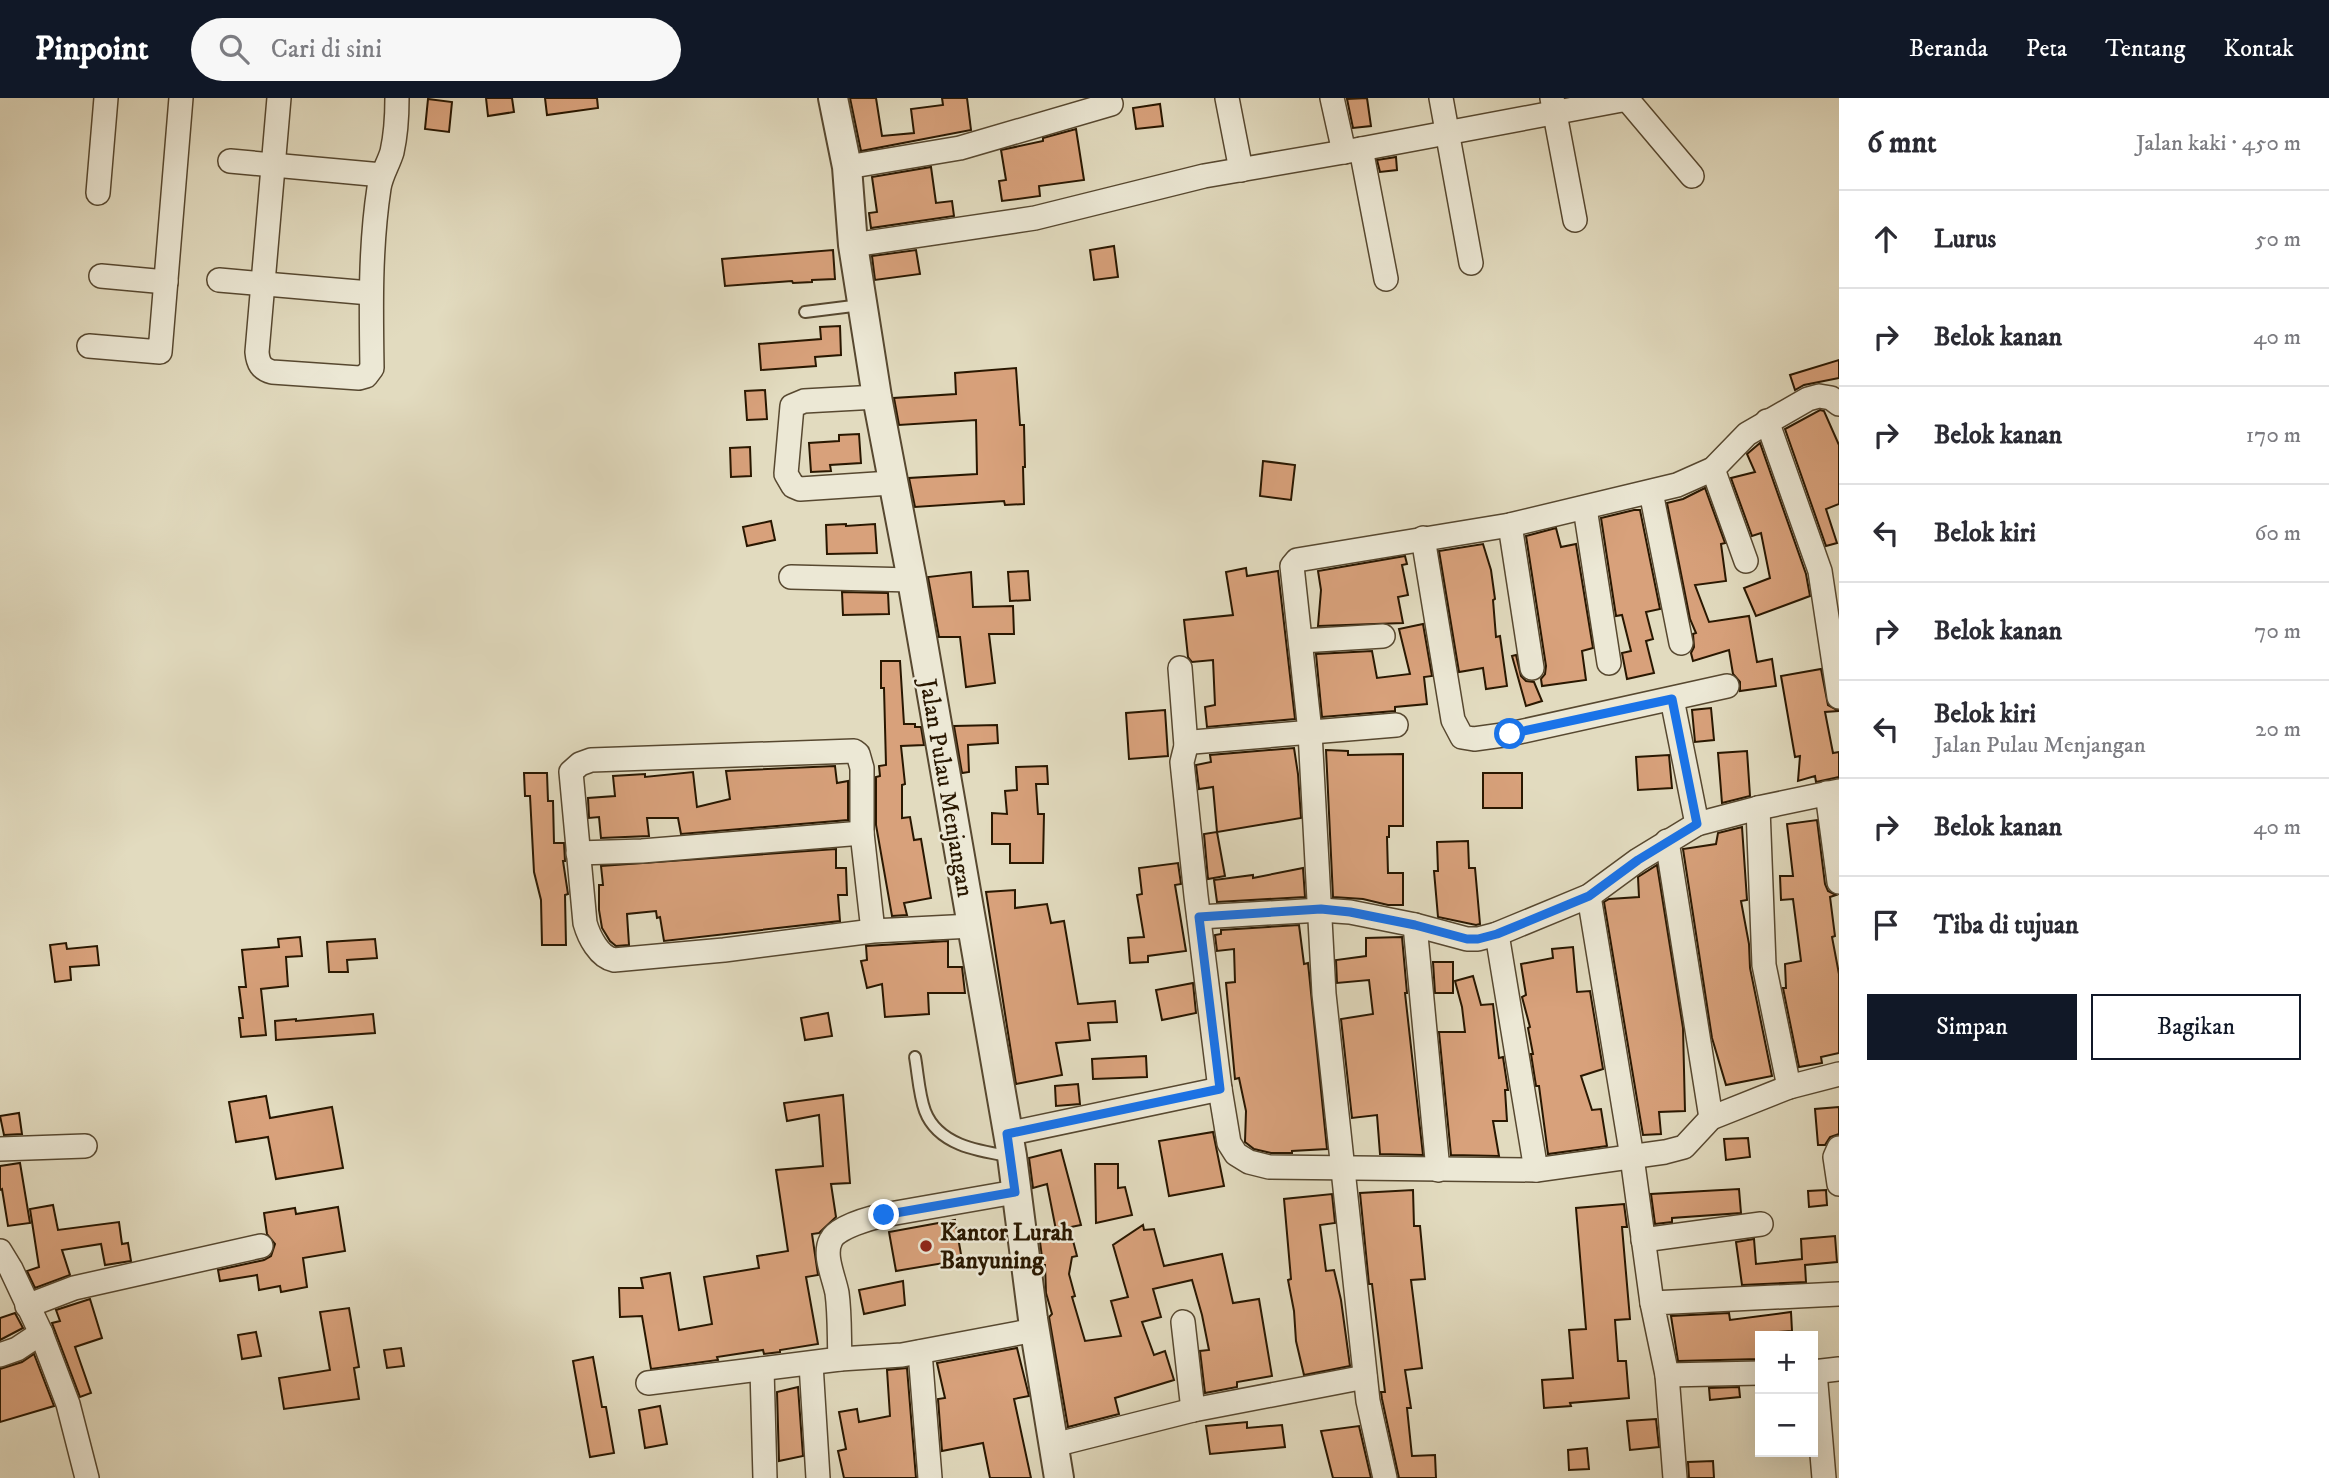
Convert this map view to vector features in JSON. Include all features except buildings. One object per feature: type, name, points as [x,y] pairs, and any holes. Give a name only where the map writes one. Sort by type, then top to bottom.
[{"type":"street","points":[[98,192],[106,98]]},
{"type":"street","points":[[89,346],[160,352],[181,98]]},
{"type":"street","points":[[279,98],[262,285],[258,362],[265,370],[272,372],[359,378],[372,368],[370,293],[377,202],[382,176],[392,150],[397,98]]},
{"type":"street","name":"Jalan Pulau Menjangan","points":[[833,98],[847,167],[853,245],[891,483],[912,580],[1010,1145],[1035,1330],[1059,1478]]},
{"type":"street","points":[[1227,98],[1241,170]]},
{"type":"street","points":[[1332,98],[1353,151],[1385,279]]},
{"type":"street","points":[[1441,98],[1471,262]]},
{"type":"street","points":[[853,245],[1035,218],[1205,176],[1447,133],[1553,105],[1627,99],[1692,176]]},
{"type":"street","points":[[847,167],[960,148],[1111,104]]},
{"type":"street","points":[[1553,105],[1575,220]]},
{"type":"street","points":[[230,161],[382,176]]},
{"type":"street","points":[[101,276],[166,282]]},
{"type":"street","points":[[219,280],[370,293]]},
{"type":"street","points":[[1385,1478],[1368,1401],[1324,994],[1310,732],[1292,572],[1294,562],[1510,525],[1677,485],[1713,469],[1747,434],[1808,399],[1819,396],[1831,398],[1839,404]]},
{"type":"street","points":[[877,397],[804,401],[792,405],[786,474],[793,486],[800,489],[891,483]]},
{"type":"street","points":[[1768,421],[1820,571],[1839,697]]},
{"type":"street","points":[[1713,469],[1746,561]]},
{"type":"street","points":[[1650,492],[1681,643]]},
{"type":"street","points":[[1585,508],[1609,663]]},
{"type":"street","points":[[1510,525],[1532,668]]},
{"type":"street","points":[[1423,538],[1453,720],[1462,737],[1474,739],[1510,734],[1727,686]]},
{"type":"street","points":[[791,577],[912,580]]},
{"type":"street","points":[[1301,641],[1383,636]]},
{"type":"street","points":[[1180,668],[1185,746],[1182,762],[1199,917],[1220,1089],[1229,1143],[1236,1154],[1249,1162],[1269,1167],[1536,1170],[1684,1147],[1711,1118],[1789,1087],[1839,1074]]},
{"type":"street","points":[[1672,699],[1697,824]]},
{"type":"street","points":[[1185,746],[1194,742],[1395,724]]},
{"type":"street","points":[[873,931],[862,833],[863,768],[858,754],[848,749],[591,760],[580,764],[571,772],[589,936],[607,959],[724,950],[873,931],[972,926]]},
{"type":"street","points":[[1199,917],[1321,909],[1350,912],[1467,939],[1478,939],[1497,934],[1589,896],[1667,841],[1697,824],[1833,792],[1839,882]]},
{"type":"street","points":[[1758,808],[1764,965],[1789,1087]]},
{"type":"street","points":[[578,853],[655,850],[862,833]]},
{"type":"street","points":[[1667,841],[1711,1118]]},
{"type":"street","points":[[1589,896],[1632,1157],[1652,1303],[1667,1375],[1675,1478]]},
{"type":"street","points":[[1415,925],[1438,1170]]},
{"type":"street","points":[[1497,934],[1536,1170]]},
{"type":"street","points":[[1010,1145],[1220,1089]]},
{"type":"street","points":[[0,1149],[85,1146]]},
{"type":"street","points":[[1839,1148],[1835,1157],[1839,1184]]},
{"type":"street","points":[[841,1359],[837,1295],[829,1258],[831,1238],[867,1219],[1015,1192]]},
{"type":"street","points":[[1643,1240],[1761,1224]]},
{"type":"street","points":[[27,1306],[74,1288],[261,1246]]},
{"type":"street","points":[[0,1251],[41,1333],[68,1404],[87,1478]]},
{"type":"street","points":[[1652,1303],[1839,1294]]},
{"type":"street","points":[[1183,1322],[1193,1410]]},
{"type":"street","points":[[648,1383],[920,1352],[1035,1330]]},
{"type":"street","points":[[0,1355],[18,1349],[41,1333]]},
{"type":"street","points":[[920,1352],[930,1478]]},
{"type":"street","points":[[811,1364],[818,1478]]},
{"type":"street","points":[[762,1369],[765,1478]]},
{"type":"street","points":[[1818,1372],[1839,1370]]},
{"type":"street","points":[[1667,1375],[1755,1373]]},
{"type":"street","points":[[1054,1445],[1193,1410],[1365,1377]]},
{"type":"street","points":[[1816,1394],[1824,1478],[1839,1475]]},
{"type":"lane","points":[[805,312],[863,304]]},
{"type":"lane","points":[[915,1057],[924,1109],[929,1120],[944,1135],[974,1150],[1010,1145]]},
{"type":"place","name":"Kantor Lurah Banyuning","points":[[926,1246]]},
{"type":"route","points":[[884,1215],[1015,1192],[1007,1134],[1220,1089],[1199,917],[1321,909],[1350,912],[1415,925],[1450,936],[1478,939],[1497,934],[1589,896],[1638,860],[1697,824],[1672,699],[1510,734]]}]
